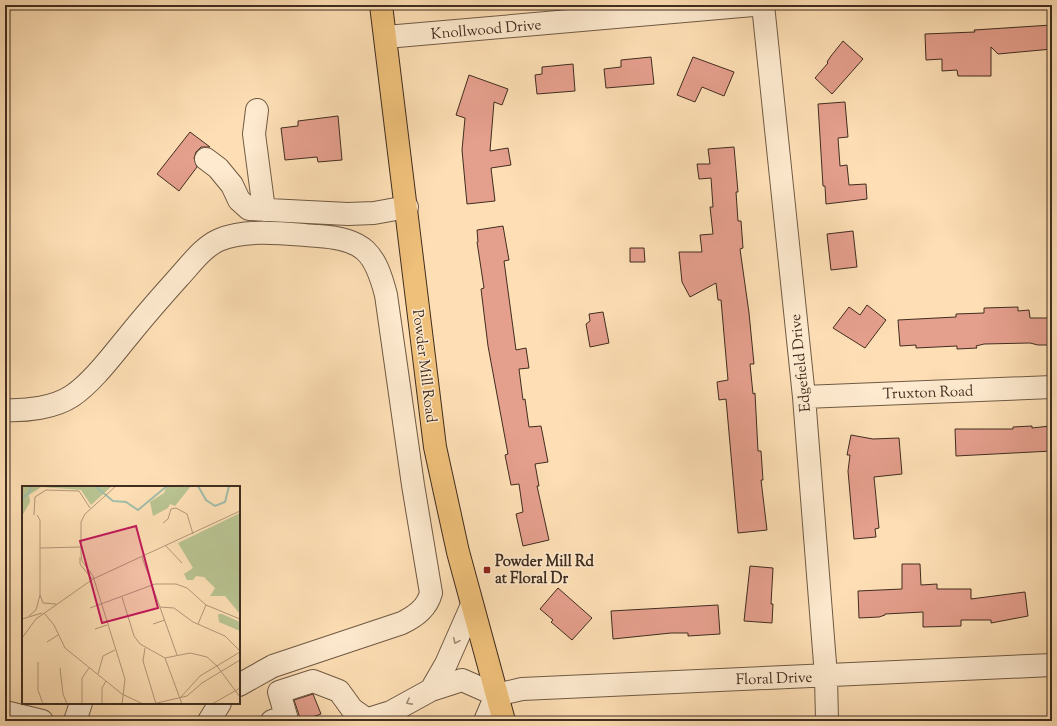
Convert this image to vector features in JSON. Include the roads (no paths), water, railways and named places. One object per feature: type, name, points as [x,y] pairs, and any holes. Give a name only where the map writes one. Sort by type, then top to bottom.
[{"type":"main road","name":"Powder Mill Road","points":[[381,5],[407,207],[414,281],[435,447],[458,552],[504,721]]},
{"type":"street","name":"Knollwood Drive","points":[[386,37],[753,5]]},
{"type":"street","name":"Edgefield Drive","points":[[763,5],[804,397],[826,676],[826,721]]},
{"type":"street","points":[[257,110],[254,134],[264,210]]},
{"type":"street","points":[[206,159],[218,168],[232,184],[239,200],[249,209],[348,214],[374,213],[407,207]]},
{"type":"street","points":[[225,176],[257,163]]},
{"type":"street","points":[[5,410],[23,411],[50,405],[72,396],[98,371],[148,311],[204,250],[218,241],[231,236],[268,233],[336,237],[354,244],[367,252],[374,259],[380,272],[386,295],[413,485],[431,593],[428,603],[414,617],[402,623],[273,666],[240,684]]},
{"type":"street","name":"Truxton Road","points":[[804,397],[1052,387]]},
{"type":"street","points":[[431,690],[446,664],[472,605]]},
{"type":"street","name":"Floral Drive","points":[[496,695],[522,689],[1052,665]]},
{"type":"street","points":[[272,721],[286,716],[279,692],[313,681],[339,691],[352,709],[364,720],[391,712],[431,690],[462,680],[496,695],[485,721]]},
{"type":"street","points":[[75,721],[81,704]]},
{"type":"street","points":[[209,721],[219,704]]},
{"type":"street","points":[[5,712],[42,721]]},
{"type":"place","name":"Powder Mill Rd at Floral Dr","points":[[487,570]]}]
